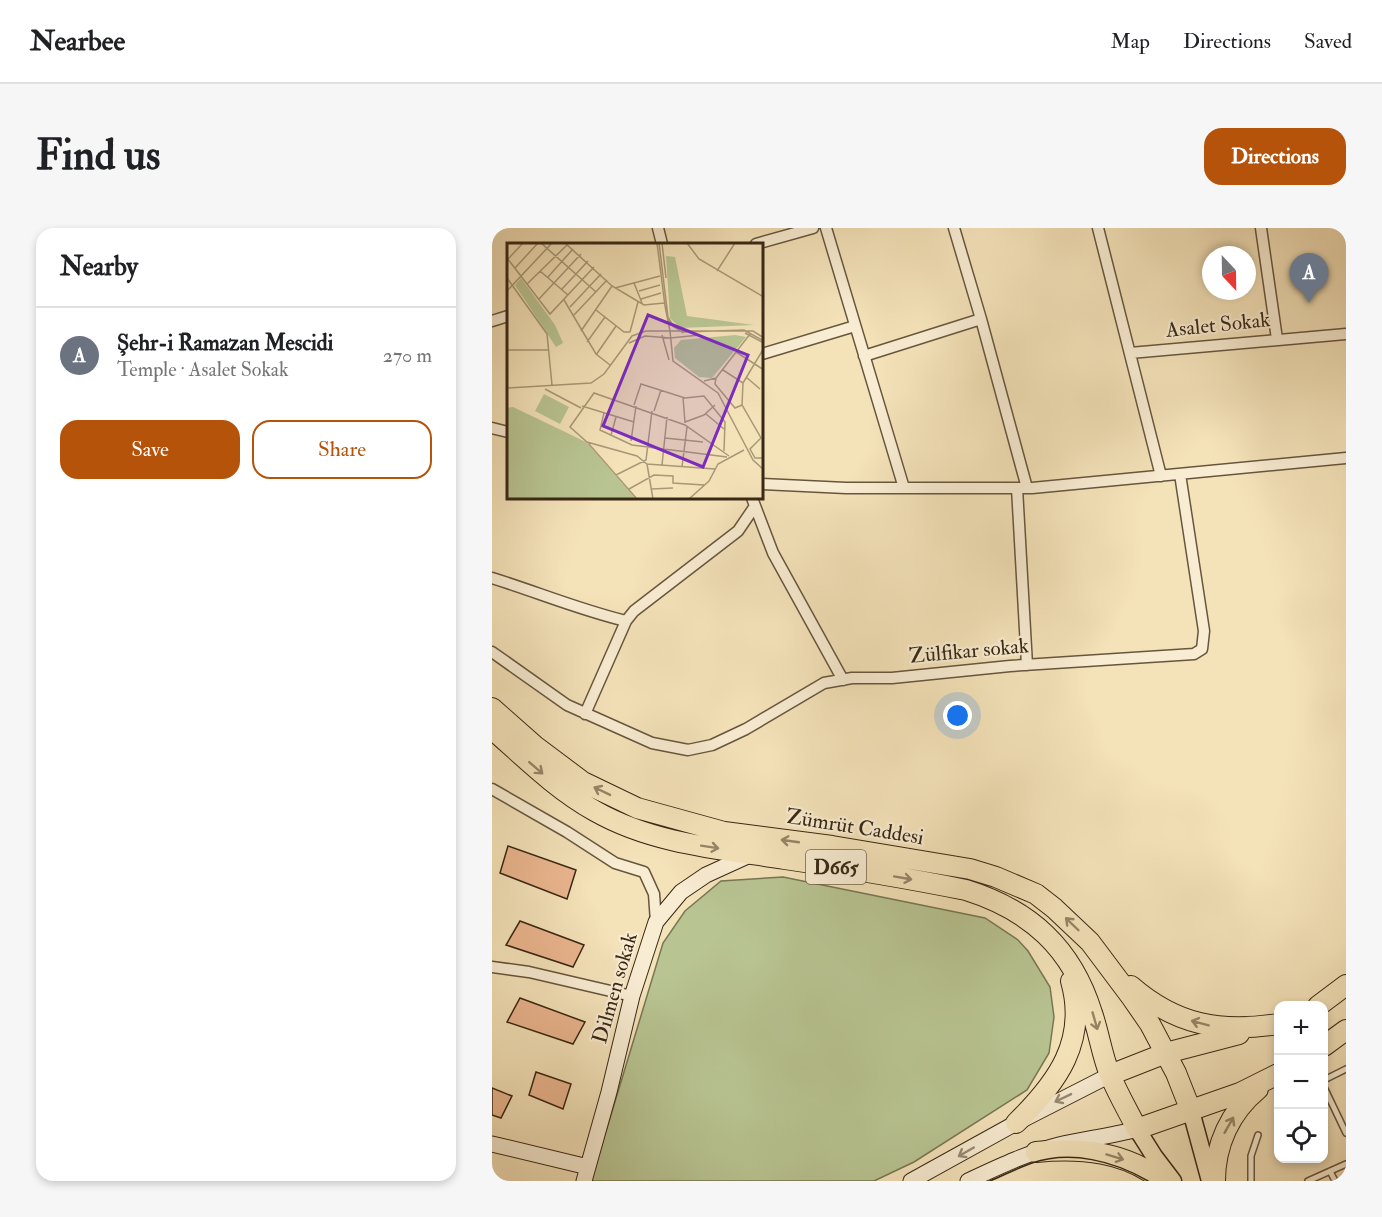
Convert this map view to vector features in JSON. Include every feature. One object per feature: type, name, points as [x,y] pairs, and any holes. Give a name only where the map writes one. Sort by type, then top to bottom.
[{"type":"highway","name":"Zümrüt Caddesi","points":[[492,708],[535,746],[583,782],[637,808],[724,832],[832,846],[970,869],[1016,884],[1036,894],[1090,942],[1110,968],[1150,1024],[1176,1073],[1191,1111]]},
{"type":"highway","name":"D665","points":[[492,729],[557,786],[596,812],[626,825],[677,842],[966,890],[1005,904],[1036,924],[1073,969],[1092,1011],[1110,1075],[1137,1129]]},
{"type":"highway","points":[[1016,1123],[1042,1098],[1053,1083],[1071,1047],[1074,1031],[1076,1002],[1072,984],[1067,969],[1050,939]]},
{"type":"highway","points":[[1110,968],[1160,1008],[1198,1023],[1235,1028],[1274,1024]]},
{"type":"highway","points":[[1324,1001],[1346,985]]},
{"type":"highway","points":[[1110,1075],[1166,1053],[1274,1025]]},
{"type":"highway","points":[[1328,1043],[1346,1030]]},
{"type":"highway","points":[[1137,1129],[1240,1093],[1274,1077]]},
{"type":"highway","points":[[1215,1181],[1218,1150],[1225,1130],[1250,1096],[1274,1078]]},
{"type":"highway","points":[[1036,1152],[1067,1149],[1106,1154],[1132,1163],[1161,1181]]},
{"type":"main road","points":[[1191,1111],[1210,1181]]},
{"type":"main road","points":[[1137,1129],[1173,1181]]},
{"type":"street","points":[[658,228],[662,243]]},
{"type":"street","points":[[760,243],[813,228]]},
{"type":"street","points":[[826,228],[904,488]]},
{"type":"street","points":[[954,228],[981,319],[1022,488],[1027,665]]},
{"type":"street","points":[[1098,228],[1161,476]]},
{"type":"street","points":[[1261,228],[1276,339]]},
{"type":"street","points":[[492,321],[507,316]]},
{"type":"street","points":[[864,357],[981,319]]},
{"type":"street","points":[[764,353],[855,326]]},
{"type":"street","name":"Asalet Sokak","points":[[1130,353],[1346,334]]},
{"type":"street","points":[[492,428],[507,432]]},
{"type":"street","points":[[764,484],[846,488],[1022,488],[1346,458]]},
{"type":"street","name":"Zülfikar sokak","points":[[492,652],[567,705],[585,714],[652,743],[688,750],[712,745],[746,729],[824,683],[1027,665],[1194,654],[1202,649],[1204,631],[1180,474]]},
{"type":"street","points":[[585,714],[626,621],[634,611],[738,531],[754,502]]},
{"type":"street","points":[[754,502],[773,553],[843,680]]},
{"type":"street","points":[[492,578],[540,592],[593,613],[626,621]]},
{"type":"street","points":[[492,789],[567,832],[615,863],[644,872],[654,894],[656,922]]},
{"type":"street","name":"Dilmen sokak","points":[[586,1174],[632,996],[656,922],[681,892],[706,875],[752,854]]},
{"type":"street","points":[[492,968],[529,972],[632,996]]},
{"type":"street","points":[[912,1181],[1016,1123],[1110,1075]]},
{"type":"street","points":[[968,1181],[1036,1152],[1137,1129]]},
{"type":"street","points":[[492,1144],[586,1174]]},
{"type":"lane","points":[[1328,1078],[1346,1069]]},
{"type":"lane","points":[[1328,1097],[1346,1133]]},
{"type":"lane","points":[[1251,1181],[1251,1155],[1258,1135]]},
{"type":"lane","points":[[1308,1181],[1346,1164]]},
{"type":"lane","points":[[1330,1171],[1335,1181]]},
{"type":"green space","points":[[783,877],[985,918],[1018,940],[1028,951],[1050,987],[1054,1017],[1049,1053],[1027,1090],[914,1162],[874,1181],[591,1181],[663,943],[685,911],[721,881]]},
{"type":"building","points":[[508,846],[576,870],[567,899],[500,873]]},
{"type":"building","points":[[520,921],[584,945],[573,967],[506,945]]},
{"type":"building","points":[[520,998],[585,1022],[573,1044],[507,1022]]},
{"type":"building","points":[[536,1072],[571,1084],[563,1109],[529,1095]]},
{"type":"building","points":[[492,1088],[512,1096],[501,1118],[492,1115]]},
{"type":"tram line","points":[[990,1181],[1032,1163],[1062,1158],[1107,1163],[1148,1181]]},
{"type":"place","name":"Şehr-i Ramazan Mescidi","points":[[1309,303]]}]
